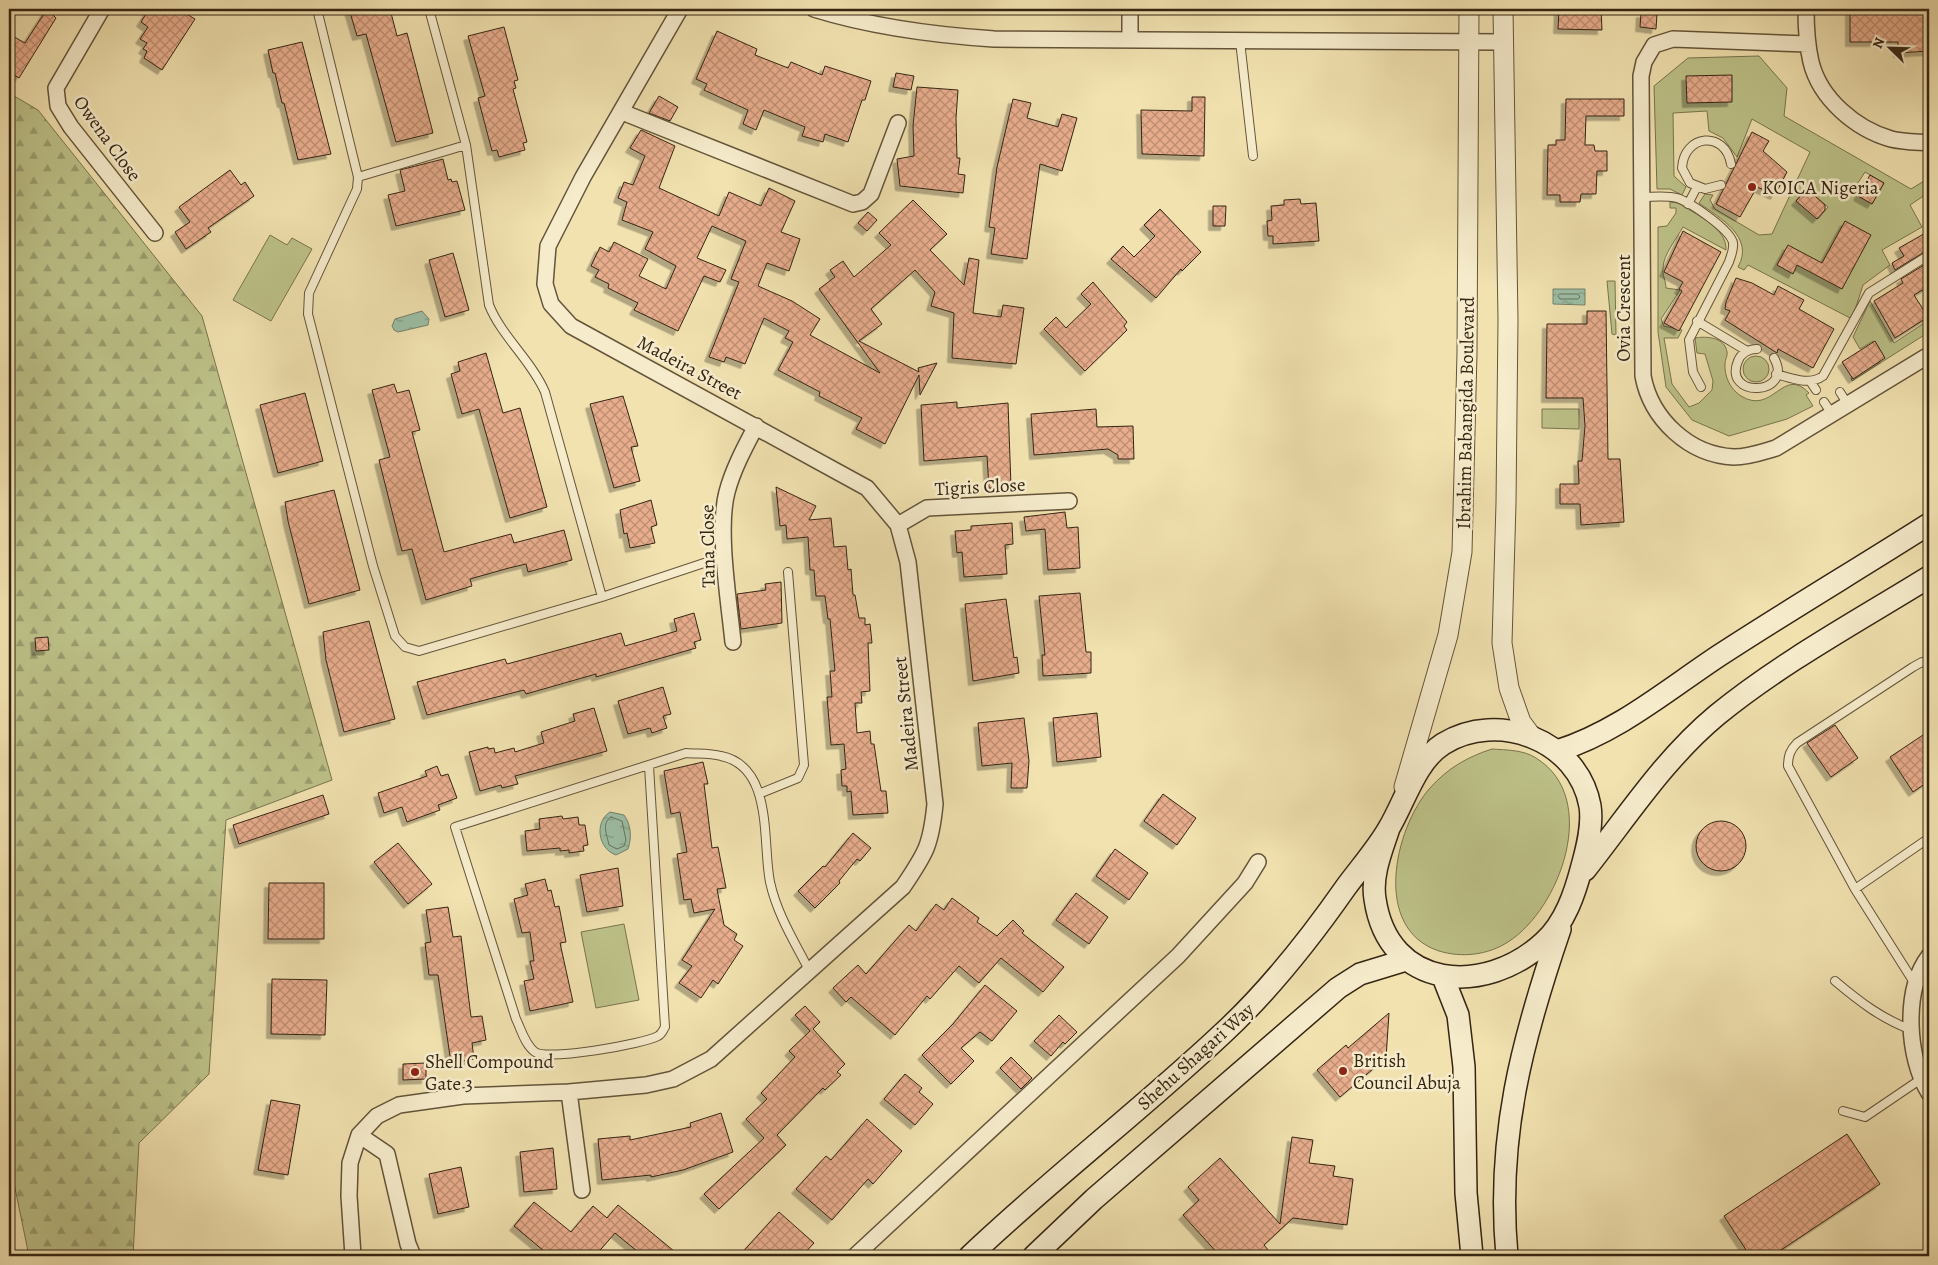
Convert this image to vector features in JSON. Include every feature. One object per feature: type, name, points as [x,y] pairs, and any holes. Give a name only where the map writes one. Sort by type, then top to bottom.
[{"type":"main road","points":[[1557,751],[1604,732],[1650,704],[1720,656],[1929,524]]},
{"type":"main road","points":[[1579,878],[1647,789],[1680,750],[1716,716],[1809,651],[1929,577]]},
{"type":"main road","points":[[1507,1256],[1503,1190],[1509,1114],[1539,993],[1564,916],[1579,878],[1587,846],[1590,808],[1579,775],[1565,756],[1533,738],[1505,731],[1482,730],[1460,735],[1439,747],[1429,758],[1394,818],[1377,868],[1374,897],[1381,924],[1392,943],[1406,960],[1426,972],[1443,977],[1493,973],[1523,958],[1545,942],[1564,916]]},
{"type":"main road","name":"Shehu Shagari Way","points":[[970,1256],[1021,1208],[1222,1035],[1291,961],[1326,915],[1394,818]]},
{"type":"main road","points":[[1034,1256],[1094,1199],[1338,988],[1360,974],[1406,960]]},
{"type":"main road","points":[[1443,977],[1458,1015],[1463,1058],[1466,1193],[1472,1256]]},
{"type":"street","name":"Owena Close","points":[[102,9],[56,88],[58,106],[71,127],[154,233]]},
{"type":"street","name":"Madeira Street","points":[[353,1256],[349,1196],[350,1164],[359,1134],[377,1116],[399,1104],[463,1096],[568,1092],[646,1085],[674,1078],[711,1059],[903,887],[926,852],[935,804],[908,562],[898,525],[867,488],[571,326],[551,304],[545,284],[548,246],[582,177],[622,112],[680,9]]},
{"type":"street","points":[[814,9],[863,22],[955,36],[994,39],[1503,42]]},
{"type":"street","points":[[1130,9],[1130,40]]},
{"type":"street","name":"Ibrahim Babangida Boulevard","points":[[1394,818],[1448,635],[1462,552],[1467,363],[1469,9]]},
{"type":"street","points":[[1503,9],[1508,330],[1502,643],[1508,688],[1521,722],[1533,738]]},
{"type":"street","points":[[1806,9],[1811,63],[1817,79],[1828,96],[1849,116],[1872,132],[1892,139],[1929,143]]},
{"type":"street","name":"Ovia Crescent","points":[[1808,44],[1673,39],[1654,45],[1644,62],[1641,76],[1643,376],[1646,394],[1664,423],[1696,446],[1715,454],[1734,457],[1752,456],[1776,448],[1844,398],[1929,355]]},
{"type":"street","points":[[622,112],[853,204],[862,202],[871,194],[898,123]]},
{"type":"street","name":"Tana Close","points":[[733,642],[725,556],[724,518],[726,493],[735,468],[756,426]]},
{"type":"street","name":"Tigris Close","points":[[898,525],[927,508],[1069,501]]},
{"type":"street","points":[[855,1256],[1178,956],[1245,883],[1258,862]]},
{"type":"street","points":[[1929,956],[1915,984],[1912,1000],[1913,1047],[1921,1079],[1929,1093]]},
{"type":"street","points":[[568,1092],[582,1190]]},
{"type":"street","points":[[359,1134],[387,1154],[408,1244],[413,1256]]},
{"type":"lane","points":[[317,9],[358,177],[357,189],[309,293],[308,314],[373,566],[395,636],[405,647],[419,651],[602,597],[725,556]]},
{"type":"lane","points":[[429,9],[466,146],[489,305],[501,327],[540,380],[545,392],[602,597]]},
{"type":"lane","points":[[1240,41],[1253,156]]},
{"type":"lane","points":[[1721,185],[1705,189],[1697,187],[1685,176],[1682,168],[1683,160],[1691,146],[1698,142],[1713,141],[1726,150],[1732,164]]},
{"type":"lane","points":[[358,177],[466,146]]},
{"type":"lane","points":[[1688,204],[1697,187]]},
{"type":"lane","points":[[1642,197],[1672,197],[1688,204],[1729,233],[1733,242],[1733,251],[1729,262],[1697,321],[1689,340],[1689,355],[1693,372],[1700,387]]},
{"type":"lane","points":[[1776,374],[1810,381],[1829,376],[1869,293],[1929,255]]},
{"type":"lane","points":[[1697,321],[1747,351]]},
{"type":"lane","points":[[1757,349],[1747,351],[1742,355],[1736,367],[1737,374],[1744,385],[1756,390],[1769,385],[1776,374],[1777,368],[1774,358]]},
{"type":"lane","points":[[1810,381],[1816,390]]},
{"type":"lane","points":[[761,793],[798,778],[804,765],[788,572]]},
{"type":"lane","points":[[1915,984],[1855,888],[1788,766],[1790,750],[1913,666],[1922,662],[1929,665]]},
{"type":"lane","points":[[649,766],[665,1027],[660,1035],[645,1041],[555,1056],[535,1053],[526,1042],[516,1019],[455,827],[686,753],[722,756],[743,766],[761,793],[770,880],[778,911],[809,970]]},
{"type":"lane","points":[[1855,888],[1929,838]]},
{"type":"lane","points":[[1836,981],[1865,1007],[1912,1030]]},
{"type":"lane","points":[[1843,1112],[1865,1117],[1921,1079]]},
{"type":"green space","points":[[1759,56],[1787,88],[1784,116],[1911,189],[1929,178],[1928,193],[1910,205],[1922,227],[1882,250],[1890,265],[1863,285],[1852,319],[1748,265],[1744,270],[1738,267],[1742,256],[1742,246],[1739,238],[1725,222],[1699,203],[1705,194],[1713,195],[1710,200],[1715,209],[1759,235],[1772,234],[1810,152],[1752,119],[1737,157],[1723,138],[1709,131],[1707,111],[1673,113],[1674,176],[1686,187],[1682,195],[1670,189],[1657,189],[1654,86],[1688,58]],"holes":[[[1865,172],[1884,183],[1872,204],[1852,192]],[[1807,189],[1828,207],[1818,219],[1796,201]]]},
{"type":"green space","points":[[9,93],[38,110],[202,316],[332,780],[226,820],[209,1074],[139,1143],[133,1256],[29,1256],[9,1159]]},
{"type":"green space","points":[[1670,202],[1678,203],[1716,228],[1725,242],[1726,250],[1683,227],[1665,258],[1663,271],[1666,288],[1680,290],[1661,319],[1664,326],[1682,330],[1678,338],[1664,338],[1672,384],[1689,407],[1699,403],[1712,390],[1713,381],[1705,354],[1697,353],[1695,338],[1704,337],[1719,340],[1726,347],[1725,368],[1727,377],[1731,386],[1741,396],[1752,400],[1761,400],[1792,384],[1800,386],[1809,393],[1806,395],[1813,406],[1787,419],[1729,436],[1692,420],[1666,387],[1658,332],[1658,227],[1667,226],[1676,213],[1676,208],[1670,208]]},
{"type":"green space","points":[[270,235],[287,245],[292,238],[312,249],[271,321],[233,300]]},
{"type":"green space","points":[[1607,281],[1615,281],[1616,335],[1612,334]]},
{"type":"green space","points":[[1870,301],[1894,343],[1929,320],[1929,332],[1852,381],[1851,378],[1883,358],[1873,341],[1860,349],[1853,337]]},
{"type":"green space","points":[[1756,356],[1766,359],[1769,369],[1766,379],[1756,382],[1746,379],[1743,369],[1746,359]]},
{"type":"green space","points":[[1542,409],[1579,409],[1579,429],[1542,428]]},
{"type":"green space","points":[[1492,749],[1515,751],[1531,755],[1556,776],[1566,799],[1569,825],[1566,853],[1557,880],[1543,905],[1527,926],[1508,942],[1492,950],[1475,954],[1466,955],[1439,951],[1418,939],[1404,922],[1397,901],[1396,877],[1399,852],[1417,806],[1430,788],[1458,764]]},
{"type":"green space","points":[[624,924],[639,1000],[596,1008],[581,932]]},
{"type":"water","points":[[1553,289],[1585,289],[1585,305],[1553,304]]},
{"type":"water","points":[[422,311],[429,319],[428,325],[398,332],[394,330],[392,326],[395,319]]},
{"type":"water","points":[[610,812],[624,815],[630,831],[628,849],[616,855],[605,847],[600,835],[602,822]]},
{"type":"building","points":[[47,9],[56,18],[19,78],[9,72],[9,34],[25,43]]},
{"type":"building","points":[[149,9],[178,9],[195,19],[162,70],[144,58],[147,51],[143,49],[147,43],[140,39],[148,27],[141,22]]},
{"type":"building","points":[[349,9],[390,9],[397,36],[407,33],[433,133],[396,142],[366,34],[357,36]]},
{"type":"building","points":[[1559,9],[1601,9],[1602,30],[1558,29]]},
{"type":"building","points":[[1850,9],[1929,9],[1929,51],[1898,53],[1898,42],[1850,42]]},
{"type":"building","points":[[1641,13],[1657,14],[1656,29],[1640,27]]},
{"type":"building","points":[[504,27],[518,80],[514,81],[516,88],[513,89],[527,142],[523,143],[525,150],[499,157],[497,150],[492,151],[478,98],[485,96],[468,36]]},
{"type":"building","points":[[717,31],[757,49],[755,55],[788,68],[791,62],[822,75],[825,66],[871,81],[865,100],[862,100],[848,142],[825,134],[823,142],[802,136],[805,127],[764,110],[756,130],[743,124],[748,110],[704,90],[707,84],[696,79]]},
{"type":"building","points":[[302,42],[331,154],[298,160],[268,50]]},
{"type":"building","points":[[896,73],[914,76],[911,90],[893,87]]},
{"type":"building","points":[[1732,75],[1732,102],[1687,103],[1686,76]]},
{"type":"building","points":[[917,87],[958,90],[956,118],[957,158],[960,158],[958,174],[965,175],[963,193],[900,186],[897,159],[914,156],[913,126]]},
{"type":"building","points":[[659,96],[678,107],[670,121],[649,113]]},
{"type":"building","points":[[1192,97],[1205,97],[1204,156],[1142,154],[1141,110],[1192,111]]},
{"type":"building","points":[[1013,99],[1031,103],[1027,118],[1058,127],[1062,114],[1077,118],[1062,171],[1040,164],[1027,259],[991,254],[995,228],[989,227],[997,167]]},
{"type":"building","points":[[1566,99],[1624,99],[1624,116],[1586,116],[1585,145],[1594,145],[1595,151],[1607,151],[1607,171],[1597,171],[1596,194],[1581,194],[1580,202],[1560,202],[1560,195],[1547,195],[1548,145],[1556,145],[1556,140],[1565,140]]},
{"type":"building","points":[[641,130],[675,146],[659,188],[719,216],[729,192],[761,206],[769,188],[795,201],[781,232],[800,239],[789,271],[767,263],[758,286],[792,301],[820,319],[810,335],[880,373],[819,289],[835,277],[830,270],[843,261],[854,277],[891,245],[879,233],[913,200],[947,234],[930,250],[964,285],[969,258],[979,260],[973,313],[1001,317],[1003,305],[1024,308],[1016,364],[952,358],[954,313],[931,306],[935,292],[915,270],[871,309],[882,324],[859,341],[919,372],[918,368],[937,363],[920,395],[919,375],[885,444],[856,429],[862,418],[819,396],[820,392],[778,370],[793,342],[785,338],[789,331],[764,318],[745,364],[726,357],[724,362],[709,357],[739,282],[731,279],[746,241],[712,226],[697,258],[726,270],[720,282],[704,276],[678,331],[634,310],[638,303],[608,288],[609,284],[595,277],[599,270],[591,266],[600,247],[609,252],[614,242],[648,259],[639,276],[666,289],[676,266],[645,249],[653,232],[622,220],[627,202],[618,198],[624,182],[633,185],[645,156],[630,148]]},
{"type":"building","name":"KOICA Nigeria","points":[[1752,132],[1769,141],[1763,151],[1787,172],[1775,195],[1757,187],[1740,217],[1716,204]]},
{"type":"building","points":[[443,159],[448,180],[451,179],[452,182],[457,181],[465,210],[396,226],[388,195],[405,191],[400,170]]},
{"type":"building","points":[[230,170],[241,185],[245,182],[254,196],[208,228],[211,232],[186,249],[175,232],[190,222],[179,207]]},
{"type":"building","points":[[1870,175],[1884,183],[1872,204],[1858,196]]},
{"type":"building","points":[[1807,189],[1825,205],[1825,210],[1817,219],[1796,201]]},
{"type":"building","points":[[1300,199],[1301,204],[1316,203],[1319,241],[1273,244],[1273,236],[1268,236],[1267,221],[1272,220],[1271,206],[1284,205],[1284,200]]},
{"type":"building","points":[[1213,206],[1226,206],[1225,226],[1213,226]]},
{"type":"building","points":[[1160,209],[1201,252],[1182,271],[1181,269],[1156,298],[1111,259],[1123,246],[1134,257],[1155,236],[1144,225]]},
{"type":"building","points":[[868,212],[877,220],[867,231],[858,223]]},
{"type":"building","points":[[1845,221],[1871,235],[1842,289],[1797,265],[1793,274],[1777,265],[1788,245],[1822,263]]},
{"type":"building","points":[[1683,231],[1721,252],[1679,331],[1664,323],[1682,291],[1679,289],[1683,282],[1664,272]]},
{"type":"building","points":[[1929,231],[1929,249],[1895,270],[1892,263],[1904,256],[1899,248]]},
{"type":"building","points":[[453,253],[469,310],[445,317],[429,260]]},
{"type":"building","points":[[1929,262],[1929,286],[1914,295],[1928,317],[1895,338],[1874,301],[1903,283],[1901,279]]},
{"type":"building","points":[[1736,278],[1752,283],[1774,295],[1778,286],[1804,300],[1799,309],[1834,329],[1813,368],[1778,349],[1777,353],[1725,320],[1730,311],[1725,309],[1726,302]]},
{"type":"building","points":[[1093,282],[1127,322],[1124,326],[1127,330],[1085,371],[1044,329],[1056,317],[1066,328],[1091,304],[1081,294]]},
{"type":"building","points":[[1587,311],[1606,311],[1608,459],[1620,459],[1624,522],[1581,525],[1580,504],[1560,504],[1560,484],[1579,484],[1578,461],[1582,461],[1585,426],[1583,398],[1546,398],[1547,324],[1587,324]]},
{"type":"building","points":[[1875,341],[1885,358],[1853,379],[1842,362]]},
{"type":"building","points":[[486,353],[503,413],[520,408],[547,507],[510,518],[479,409],[462,414],[451,374],[460,371],[458,362]]},
{"type":"building","points":[[394,384],[397,393],[409,390],[420,430],[412,432],[444,552],[511,534],[514,543],[564,530],[572,560],[528,572],[526,564],[509,568],[470,579],[472,586],[426,600],[412,549],[402,551],[379,460],[390,457],[372,390]]},
{"type":"building","points":[[305,393],[323,461],[278,473],[260,405]]},
{"type":"building","points":[[623,396],[638,446],[631,447],[640,481],[614,488],[590,404]]},
{"type":"building","points":[[957,402],[957,408],[1008,403],[1011,487],[989,488],[987,456],[924,461],[921,405]]},
{"type":"building","points":[[1096,409],[1097,427],[1133,426],[1134,459],[1118,459],[1118,455],[1108,449],[1034,455],[1031,414]]},
{"type":"building","points":[[776,487],[816,506],[809,520],[831,518],[834,547],[846,546],[848,570],[851,569],[853,595],[855,595],[859,618],[865,618],[865,625],[870,624],[872,643],[868,643],[870,691],[861,692],[862,703],[855,703],[857,733],[870,731],[871,744],[874,744],[881,791],[886,791],[888,813],[853,815],[851,791],[847,792],[847,786],[842,786],[841,770],[846,769],[844,744],[831,745],[827,697],[832,697],[830,671],[835,671],[830,619],[828,619],[825,596],[816,596],[814,570],[810,570],[808,537],[787,539],[786,525],[780,526]]},
{"type":"building","points":[[334,490],[360,590],[309,604],[285,502]]},
{"type":"building","points":[[651,500],[657,525],[651,527],[655,543],[630,548],[627,533],[624,534],[620,510]]},
{"type":"building","points":[[1065,512],[1067,528],[1078,527],[1080,568],[1048,570],[1045,529],[1026,531],[1024,517]]},
{"type":"building","points":[[1012,523],[1013,544],[1005,545],[1007,574],[964,577],[962,552],[957,553],[955,531],[971,530],[971,526]]},
{"type":"building","points":[[781,582],[782,623],[741,629],[737,594],[766,590],[765,584]]},
{"type":"building","points":[[1080,593],[1086,652],[1091,652],[1091,673],[1043,676],[1042,655],[1045,655],[1039,596]]},
{"type":"building","points":[[1006,599],[1014,658],[1017,657],[1019,673],[973,681],[965,604]]},
{"type":"building","points":[[694,613],[701,640],[694,642],[696,648],[596,677],[596,674],[526,694],[524,690],[427,715],[417,682],[505,659],[507,664],[621,633],[625,646],[677,631],[674,619]]},
{"type":"building","points":[[369,621],[395,719],[344,732],[326,660],[323,632]]},
{"type":"building","points":[[48,637],[49,650],[36,651],[35,638]]},
{"type":"building","points":[[663,687],[671,714],[663,716],[667,728],[652,733],[650,728],[628,734],[618,701]]},
{"type":"building","points":[[594,708],[607,751],[515,776],[518,784],[502,788],[501,785],[480,791],[469,752],[488,747],[488,749],[494,748],[495,753],[514,748],[515,752],[544,743],[541,732],[575,721],[573,714]]},
{"type":"building","points":[[1097,713],[1101,757],[1057,762],[1053,718]]},
{"type":"building","points":[[1024,718],[1029,761],[1027,788],[1011,788],[1012,763],[982,766],[978,723]]},
{"type":"building","points":[[1835,725],[1858,758],[1831,777],[1807,743]]},
{"type":"building","points":[[1929,731],[1929,781],[1913,792],[1890,757]]},
{"type":"building","points":[[703,762],[708,784],[704,784],[712,848],[718,847],[726,888],[717,889],[724,925],[737,934],[734,940],[743,946],[718,984],[713,980],[701,998],[679,983],[692,966],[682,960],[715,909],[694,913],[691,899],[684,900],[677,854],[687,852],[680,812],[671,814],[664,771]]},
{"type":"building","points":[[437,766],[441,776],[448,774],[457,798],[438,805],[440,810],[407,822],[402,807],[384,813],[378,793],[427,776],[425,771]]},
{"type":"building","points":[[1163,794],[1196,818],[1177,845],[1144,821]]},
{"type":"building","points":[[323,795],[329,814],[239,844],[233,825]]},
{"type":"building","points":[[562,816],[563,819],[578,817],[579,825],[585,825],[588,845],[583,846],[584,851],[569,853],[569,850],[560,851],[560,848],[527,851],[525,831],[540,829],[539,819]]},
{"type":"building","points":[[1716,821],[1726,821],[1739,828],[1746,841],[1746,851],[1739,864],[1726,871],[1716,871],[1707,867],[1700,860],[1696,851],[1696,841],[1700,832],[1707,825]]},
{"type":"building","points":[[853,833],[871,848],[860,861],[857,859],[839,881],[840,883],[815,908],[798,891],[823,866],[825,867]]},
{"type":"building","points":[[398,843],[432,884],[408,904],[374,862]]},
{"type":"building","points":[[1115,849],[1148,873],[1129,900],[1096,876]]},
{"type":"building","points":[[618,868],[623,906],[587,912],[580,875]]},
{"type":"building","points":[[545,879],[548,891],[551,890],[555,907],[559,906],[566,942],[560,943],[573,1002],[530,1011],[524,981],[534,979],[530,961],[534,961],[530,932],[522,933],[514,899],[528,895],[525,884]]},
{"type":"building","points":[[269,883],[324,883],[324,939],[268,939]]},
{"type":"building","points":[[1076,893],[1108,917],[1089,944],[1056,920]]},
{"type":"building","points":[[952,898],[979,918],[977,922],[997,936],[1013,920],[1024,931],[1022,933],[1064,967],[1043,992],[1001,958],[979,983],[959,966],[930,999],[927,996],[895,1035],[851,997],[846,1002],[833,988],[858,965],[866,974],[909,925],[916,931],[936,904],[944,910]]},
{"type":"building","points":[[448,907],[453,937],[461,936],[471,1017],[482,1016],[486,1040],[472,1043],[474,1059],[451,1063],[438,975],[429,975],[425,943],[431,942],[426,910]]},
{"type":"building","points":[[272,979],[327,980],[325,1035],[271,1034]]},
{"type":"building","points":[[985,985],[1017,1011],[992,1041],[980,1032],[961,1048],[974,1061],[951,1084],[922,1055],[953,1024]]},
{"type":"building","points":[[805,1006],[820,1022],[813,1029],[845,1064],[837,1072],[841,1075],[825,1090],[823,1088],[777,1135],[786,1145],[719,1209],[704,1194],[764,1138],[746,1119],[767,1099],[761,1093],[795,1057],[789,1051],[810,1031],[795,1015]]},
{"type":"building","points":[[1389,1013],[1386,1058],[1340,1097],[1317,1070],[1346,1045],[1348,1048]]},
{"type":"building","points":[[1059,1015],[1077,1032],[1065,1044],[1063,1042],[1051,1056],[1034,1041]]},
{"type":"building","points":[[1011,1057],[1032,1078],[1021,1089],[1000,1068]]},
{"type":"building","name":"Shell Compound Gate 3","points":[[426,1063],[426,1079],[403,1080],[403,1064]]},
{"type":"building","points":[[905,1074],[922,1088],[919,1092],[933,1104],[915,1125],[884,1099]]},
{"type":"building","points":[[271,1100],[300,1105],[288,1175],[258,1170]]},
{"type":"building","points":[[721,1113],[733,1152],[683,1170],[651,1177],[651,1175],[602,1180],[598,1139],[630,1136],[630,1140],[691,1127],[690,1123]]},
{"type":"building","points":[[867,1119],[902,1151],[873,1184],[868,1179],[832,1220],[796,1189],[826,1156],[831,1160]]},
{"type":"building","points":[[1847,1134],[1880,1184],[1772,1256],[1750,1256],[1724,1216]]},
{"type":"building","points":[[1292,1137],[1313,1140],[1309,1163],[1335,1166],[1333,1176],[1353,1179],[1347,1225],[1293,1218],[1264,1245],[1273,1256],[1220,1256],[1183,1215],[1199,1200],[1188,1187],[1220,1158],[1280,1224]]},
{"type":"building","points":[[553,1148],[557,1189],[524,1192],[520,1152]]},
{"type":"building","points":[[461,1167],[469,1207],[438,1214],[429,1174]]},
{"type":"building","points":[[534,1202],[571,1232],[593,1206],[607,1218],[618,1205],[680,1256],[643,1256],[615,1233],[595,1256],[550,1256],[514,1226]]},
{"type":"building","points":[[779,1212],[814,1243],[802,1256],[739,1256]]},
{"type":"place","name":"KOICA Nigeria","points":[[1752,187]]},
{"type":"place","name":"British Council Abuja","points":[[1343,1071]]},
{"type":"place","name":"Shell Compound Gate 3","points":[[415,1072]]}]
